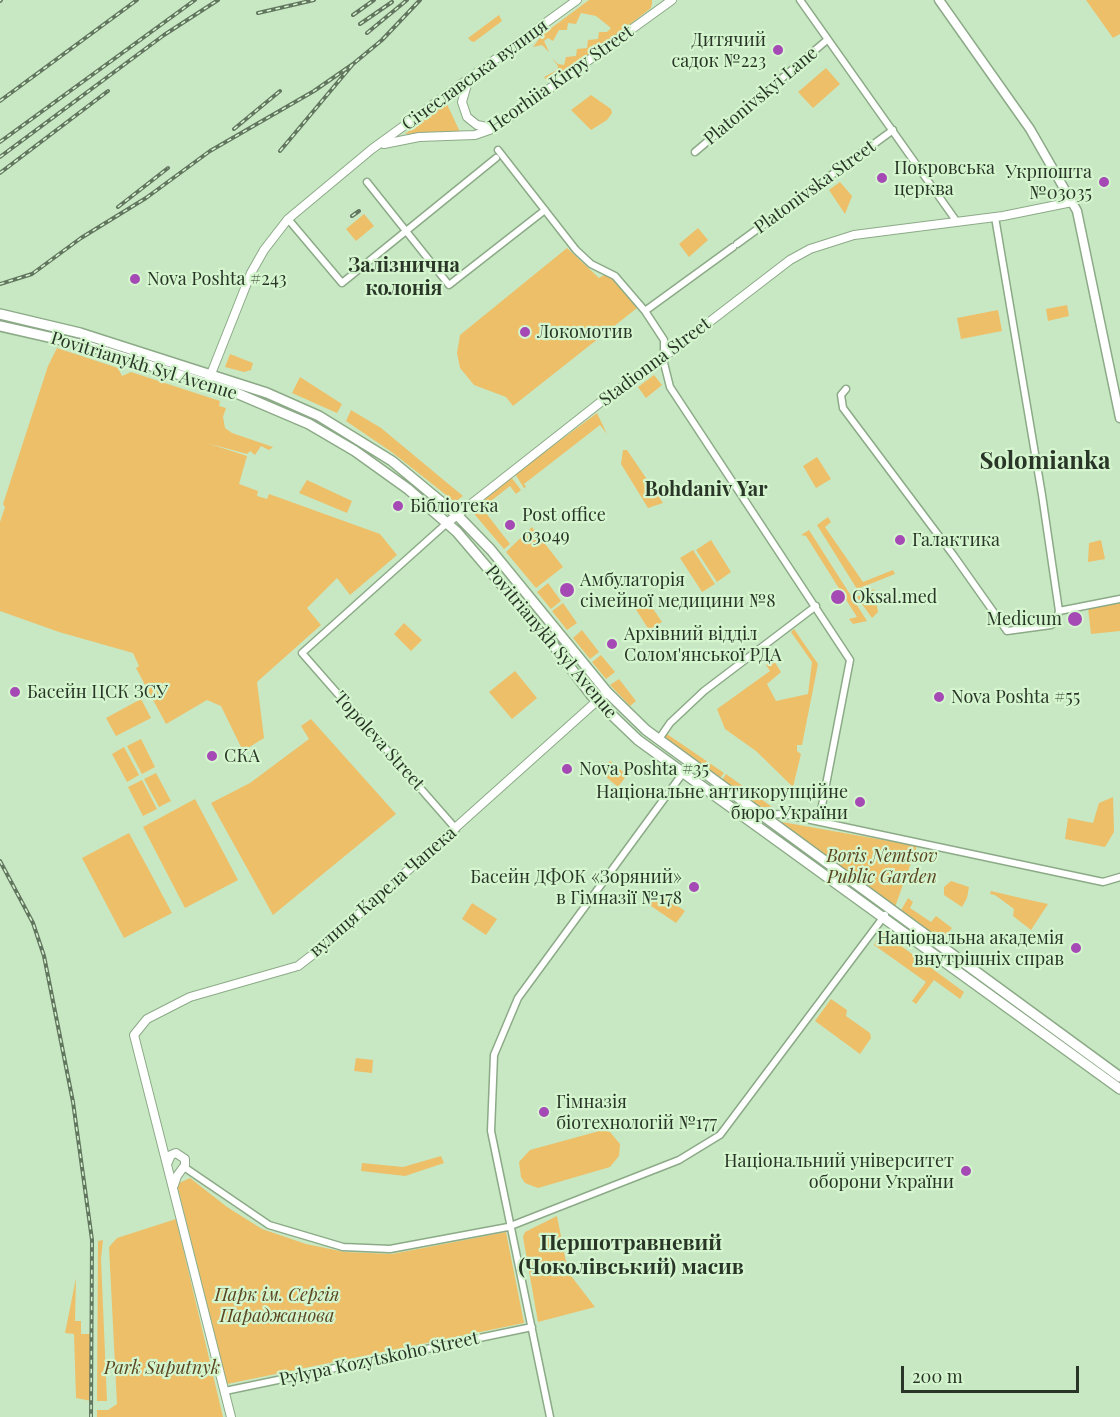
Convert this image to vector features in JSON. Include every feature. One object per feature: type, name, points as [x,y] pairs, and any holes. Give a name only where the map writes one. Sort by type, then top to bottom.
[{"type":"main road","points":[[939,0],[1029,129],[1072,202],[1079,220],[1120,418]]},
{"type":"main road","name":"Povitrianykh Syl Avenue","points":[[0,314],[80,333],[267,393],[319,416],[392,461],[457,515],[507,568],[607,692],[659,739],[1120,1089]]},
{"type":"main road","name":"Povitrianykh Syl Avenue","points":[[0,326],[88,346],[208,383],[263,403],[309,424],[390,476],[447,523],[483,562],[597,701],[638,740],[752,825],[886,913],[1120,1077]]},
{"type":"street","name":"Січеславська вулиця","points":[[208,383],[251,273],[264,250],[288,219],[372,149],[577,0]]},
{"type":"street","name":"Heorhiia Kirpy Street","points":[[372,149],[404,139],[475,135],[495,128],[672,0]]},
{"type":"street","points":[[800,0],[957,222]]},
{"type":"street","name":"Platonivskyi Lane","points":[[695,152],[828,40]]},
{"type":"street","points":[[468,80],[462,102],[467,117],[477,125],[495,128]]},
{"type":"street","name":"Platonivska Street","points":[[645,311],[894,130]]},
{"type":"street","points":[[498,150],[576,250],[591,264],[615,276],[645,311],[664,340],[663,363],[670,387],[850,660],[819,821]]},
{"type":"street","points":[[288,219],[342,283],[408,232],[496,158]]},
{"type":"street","points":[[367,182],[449,285],[545,210]]},
{"type":"street","name":"Stadionna Street","points":[[302,653],[447,523],[602,401],[790,260],[810,249],[854,235],[995,217],[1072,202]]},
{"type":"street","points":[[846,389],[841,395],[843,408],[954,556],[1007,632],[1051,625],[1059,617],[1059,611],[1023,370],[995,217]]},
{"type":"street","points":[[1059,611],[1120,599]]},
{"type":"street","points":[[659,739],[670,723],[705,691],[816,606]]},
{"type":"street","name":"Topoleva Street","points":[[302,653],[456,829]]},
{"type":"street","name":"вулиця Карела Чапека","points":[[164,1143],[134,1042],[137,1029],[147,1019],[190,997],[298,966],[320,950],[607,692]]},
{"type":"street","points":[[549,1417],[490,1123],[492,1077],[497,1043],[523,990],[683,773]]},
{"type":"street","points":[[752,825],[759,815],[783,814],[1103,882],[1120,878]]},
{"type":"street","points":[[168,1163],[172,1170],[183,1168],[269,1225],[343,1248],[390,1250],[512,1225],[679,1160],[720,1136],[886,913]]},
{"type":"street","points":[[164,1143],[176,1153],[184,1156],[183,1168],[175,1181],[174,1190]]},
{"type":"street","points":[[164,1143],[231,1417]]},
{"type":"street","points":[[168,1163],[171,1155],[176,1153]]},
{"type":"street","name":"Pylypa Kozytskoho Street","points":[[225,1390],[532,1327]]},
{"type":"green space","points":[[589,0],[652,0],[652,3],[651,8],[564,75],[556,75],[547,81],[544,77],[557,70],[558,66],[552,58],[558,64],[564,65],[566,57],[576,56],[577,49],[587,48],[588,40],[598,39],[599,32],[607,32],[611,28],[596,16],[581,13],[576,24],[568,23],[567,30],[559,30],[553,41],[548,38],[544,41],[549,52],[542,45],[533,47],[542,35]]},
{"type":"green space","points":[[1086,0],[1120,0],[1120,34],[1113,38]]},
{"type":"green space","points":[[499,15],[502,21],[474,42],[468,38]]},
{"type":"green space","points":[[826,68],[840,84],[813,108],[798,92]]},
{"type":"green space","points":[[591,95],[611,109],[612,113],[607,120],[591,130],[571,110]]},
{"type":"green space","points":[[446,102],[460,132],[405,134]]},
{"type":"green space","points":[[840,182],[852,196],[845,214],[829,190]]},
{"type":"green space","points":[[364,214],[374,226],[356,241],[346,229]]},
{"type":"green space","points":[[698,228],[708,240],[689,257],[679,244]]},
{"type":"green space","name":"Локомотив","points":[[567,248],[599,278],[606,274],[610,275],[637,308],[513,406],[506,397],[474,385],[460,368],[457,353],[460,335]]},
{"type":"green space","points":[[1067,305],[1069,316],[1048,321],[1046,309]]},
{"type":"green space","points":[[998,310],[1002,331],[961,339],[957,318]]},
{"type":"green space","points":[[57,348],[118,368],[122,376],[131,372],[220,401],[219,406],[226,408],[223,417],[225,428],[232,433],[273,447],[269,450],[261,446],[255,455],[250,451],[247,454],[207,443],[247,456],[239,484],[258,491],[257,496],[267,499],[269,494],[380,534],[397,555],[350,595],[337,578],[307,608],[321,625],[257,682],[264,738],[243,751],[221,706],[207,700],[166,724],[136,668],[139,666],[133,653],[59,632],[0,611],[0,522],[5,507],[3,504],[48,366]]},
{"type":"green space","points":[[230,354],[253,363],[251,370],[244,372],[225,367]]},
{"type":"green space","points":[[654,375],[662,385],[646,398],[638,387]]},
{"type":"green space","points":[[300,377],[342,404],[337,413],[292,393]]},
{"type":"green space","points":[[351,410],[381,428],[463,496],[455,502],[393,453],[346,421]]},
{"type":"green space","points":[[597,413],[607,434],[600,425],[524,484],[526,487],[524,488],[515,474]]},
{"type":"green space","points":[[623,450],[627,450],[663,503],[648,508],[621,464]]},
{"type":"green space","points":[[817,457],[831,479],[816,488],[803,466]]},
{"type":"green space","points":[[511,477],[521,490],[516,494],[510,486],[482,508],[510,544],[504,549],[470,509]]},
{"type":"green space","points":[[307,480],[352,501],[347,513],[299,493]]},
{"type":"green space","points":[[828,517],[831,522],[825,527],[863,582],[893,570],[895,574],[857,589],[817,525]]},
{"type":"green space","points":[[532,527],[563,567],[536,588],[506,552]]},
{"type":"green space","points":[[809,530],[867,621],[853,624],[849,619],[857,617],[806,536],[801,535]]},
{"type":"green space","points":[[711,540],[731,572],[717,582],[696,550]]},
{"type":"green space","points":[[1101,540],[1105,559],[1088,562],[1089,543]]},
{"type":"green space","points":[[693,550],[715,584],[702,592],[680,558]]},
{"type":"green space","points":[[548,583],[561,601],[551,609],[537,592]]},
{"type":"green space","points":[[874,589],[878,612],[872,618],[857,597]]},
{"type":"green space","points":[[647,600],[662,622],[649,630],[635,608]]},
{"type":"green space","points":[[563,603],[577,623],[567,630],[552,611]]},
{"type":"green space","points":[[1120,603],[1120,631],[1091,634],[1088,608]]},
{"type":"green space","points":[[404,623],[422,640],[411,651],[394,634]]},
{"type":"green space","points":[[794,629],[818,664],[802,745],[797,745],[797,751],[801,754],[793,787],[756,751],[725,729],[717,709],[770,671],[766,665],[770,662],[764,653],[767,650],[781,672],[767,684],[776,701],[808,694],[812,662],[791,632]]},
{"type":"green space","points":[[582,630],[599,652],[590,659],[573,638]]},
{"type":"green space","points":[[601,655],[615,672],[606,679],[592,662]]},
{"type":"green space","points":[[515,671],[537,698],[512,719],[489,692]]},
{"type":"green space","points":[[619,679],[636,701],[630,706],[610,685]]},
{"type":"green space","points":[[141,699],[151,718],[116,736],[106,718]]},
{"type":"green space","points":[[311,719],[396,814],[273,915],[211,803],[250,783],[309,739],[301,726]]},
{"type":"green space","points":[[667,734],[724,773],[720,778],[664,738]]},
{"type":"green space","points":[[141,739],[155,767],[142,774],[127,746]]},
{"type":"green space","points":[[124,747],[139,775],[127,782],[112,754]]},
{"type":"green space","points":[[610,761],[627,775],[618,787],[600,772]]},
{"type":"green space","points":[[156,773],[171,801],[159,807],[144,779]]},
{"type":"green space","points":[[726,774],[772,807],[761,807],[722,780]]},
{"type":"green space","points":[[142,780],[157,809],[143,816],[128,787]]},
{"type":"green space","points":[[1113,797],[1114,832],[1105,847],[1065,839],[1068,818],[1093,823],[1099,803]]},
{"type":"green space","points":[[195,799],[238,880],[185,908],[143,827]]},
{"type":"green space","name":"Boris Nemtsov Public Garden","points":[[782,822],[917,846],[895,907],[781,824]]},
{"type":"green space","points":[[129,833],[172,913],[124,938],[82,858]]},
{"type":"green space","points":[[951,881],[969,887],[962,907],[944,895],[944,887]]},
{"type":"green space","points":[[654,890],[685,911],[676,923],[645,902]]},
{"type":"green space","points":[[991,891],[1048,904],[1031,930],[1013,916],[1014,909],[995,895],[990,894]]},
{"type":"green space","points":[[908,898],[913,902],[910,908],[931,922],[936,916],[952,928],[942,941],[900,912]]},
{"type":"green space","points":[[472,903],[497,919],[486,935],[462,919]]},
{"type":"green space","points":[[882,932],[964,992],[960,999],[934,980],[916,1004],[912,1001],[926,982],[874,945]]},
{"type":"green space","points":[[831,999],[847,1010],[846,1016],[870,1033],[871,1038],[860,1054],[815,1021]]},
{"type":"green space","points":[[356,1058],[373,1060],[372,1073],[354,1071]]},
{"type":"green space","points":[[603,1130],[610,1132],[620,1144],[619,1156],[610,1167],[538,1188],[525,1183],[521,1177],[519,1162],[530,1150]]},
{"type":"green space","points":[[441,1156],[444,1163],[405,1176],[361,1171],[362,1163],[403,1167]]},
{"type":"green space","name":"Парк ім. Сергія Параджанова","points":[[190,1178],[227,1207],[262,1229],[306,1244],[345,1252],[392,1254],[506,1232],[524,1323],[227,1384],[177,1184]]},
{"type":"green space","points":[[557,1216],[568,1272],[595,1307],[538,1322],[523,1237],[525,1232]]},
{"type":"green space","name":"Park Suputnyk","points":[[176,1219],[223,1417],[97,1417],[97,1410],[108,1410],[117,1404],[109,1247],[117,1238]]},
{"type":"green space","points":[[103,1240],[101,1259],[107,1401],[97,1401],[98,1241]]},
{"type":"green space","points":[[76,1278],[75,1321],[81,1321],[81,1334],[91,1334],[91,1401],[76,1398],[74,1334],[65,1333]]},
{"type":"railway","points":[[0,101],[137,0]]},
{"type":"railway","points":[[0,142],[195,0]]},
{"type":"railway","points":[[0,157],[164,35],[218,0]]},
{"type":"railway","points":[[258,13],[314,0]]},
{"type":"railway","points":[[353,15],[374,0]]},
{"type":"railway","points":[[367,33],[407,0]]},
{"type":"railway","points":[[280,151],[353,64],[382,40],[420,0]]},
{"type":"railway","points":[[360,24],[392,2]]},
{"type":"railway","points":[[0,284],[32,274],[81,238],[146,198],[210,151],[314,91],[353,64]]},
{"type":"railway","points":[[0,173],[108,91]]},
{"type":"railway","points":[[234,129],[280,91]]},
{"type":"railway","points":[[118,207],[168,168]]},
{"type":"railway","points":[[352,216],[359,211]]},
{"type":"railway","points":[[0,861],[33,923],[44,956],[73,1102],[92,1240],[91,1417]]},
{"type":"place","name":"Дитячий садок №223","points":[[778,50]]},
{"type":"place","name":"Покровська церква","points":[[882,178]]},
{"type":"place","name":"Укрпошта №03035","points":[[1104,182]]},
{"type":"place","name":"Nova Poshta #243","points":[[135,279]]},
{"type":"place","name":"Локомотив","points":[[525,332]]},
{"type":"place","name":"Бібліотека","points":[[398,506]]},
{"type":"place","name":"Post office 03049","points":[[510,525]]},
{"type":"place","name":"Галактика","points":[[900,540]]},
{"type":"place","name":"Амбулаторія сімейної медицини №8","points":[[567,590]]},
{"type":"place","name":"Oksal.med","points":[[838,597]]},
{"type":"place","name":"Medicum","points":[[1075,619]]},
{"type":"place","name":"Архівний відділ Солом'янської РДА","points":[[612,644]]},
{"type":"place","name":"Басейн ЦСК ЗСУ","points":[[15,692]]},
{"type":"place","name":"Nova Poshta #55","points":[[939,697]]},
{"type":"place","name":"СКА","points":[[212,756]]},
{"type":"place","name":"Nova Poshta #35","points":[[567,769]]},
{"type":"place","name":"Національне антикорупційне бюро України","points":[[860,802]]},
{"type":"place","name":"Басейн ДФОК «Зоряний» в Гімназії №178","points":[[694,887]]},
{"type":"place","name":"Національна академія внутрішніх справ","points":[[1076,948]]},
{"type":"place","name":"Гімназія біотехнологій №177","points":[[544,1112]]},
{"type":"place","name":"Національний університет оборони України","points":[[966,1171]]},
{"type":"district","name":"Залізнична колонія","points":[[404,278]]},
{"type":"district","name":"Solomianka","points":[[1045,462]]},
{"type":"district","name":"Bohdaniv Yar","points":[[706,490]]},
{"type":"district","name":"Першотравневий (Чоколівський) масив","points":[[631,1255]]}]
